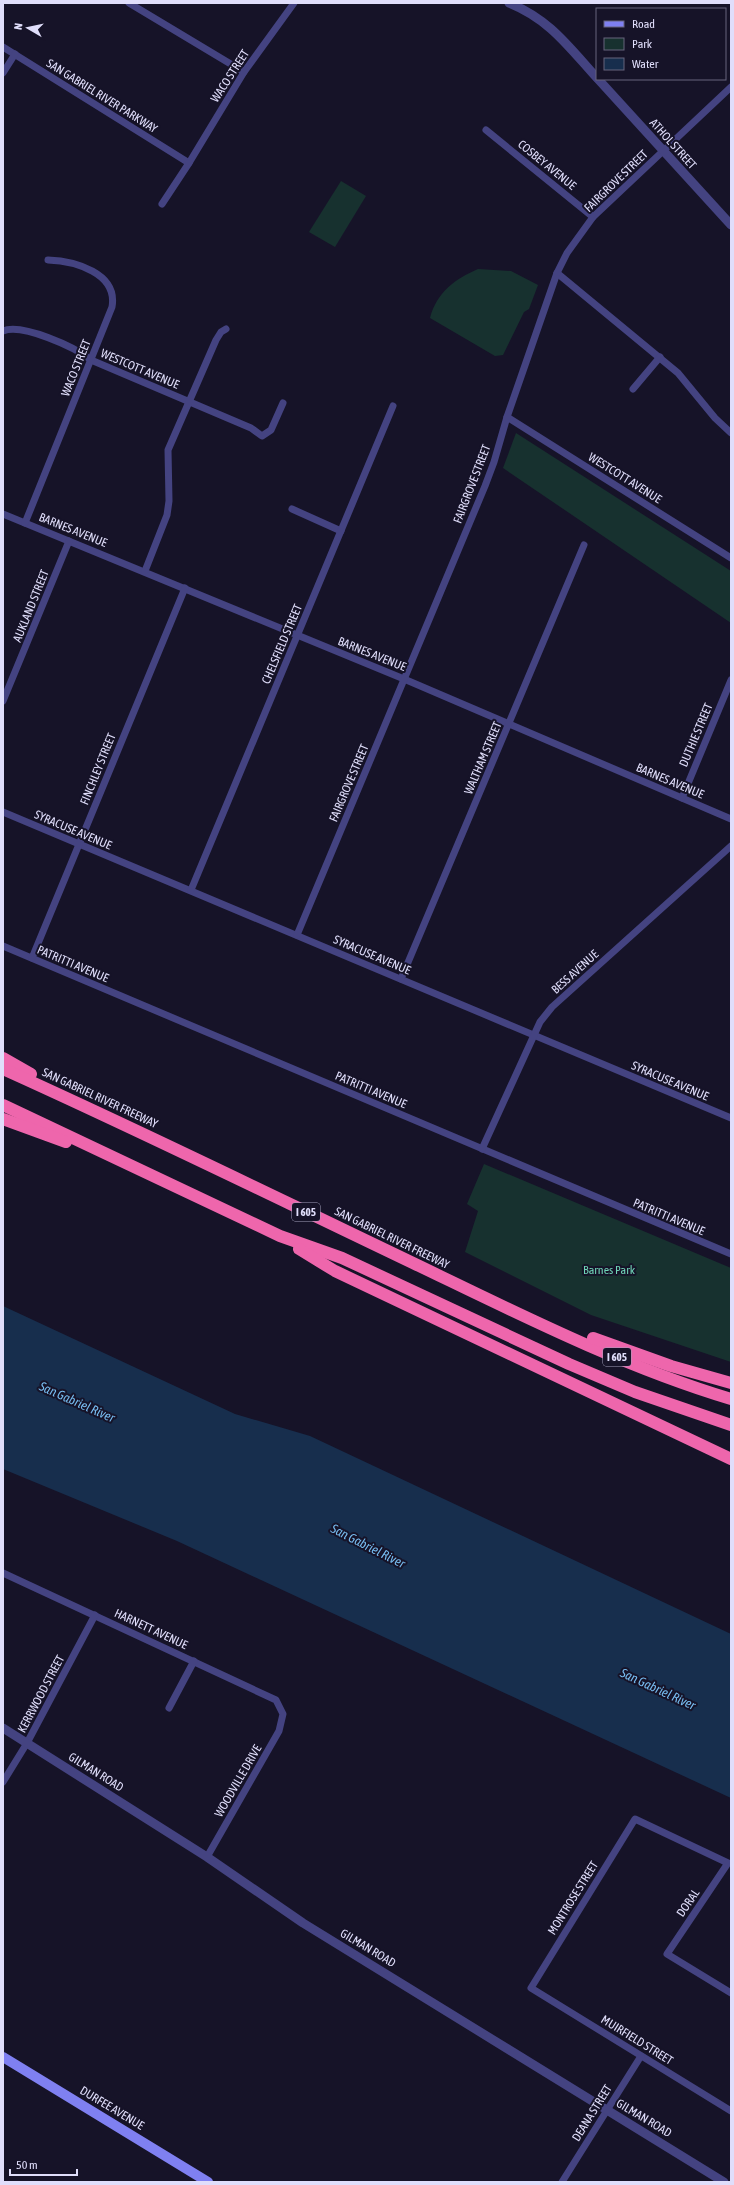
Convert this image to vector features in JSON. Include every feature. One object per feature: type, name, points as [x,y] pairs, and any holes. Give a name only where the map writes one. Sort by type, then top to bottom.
[{"type":"highway","points":[[3,1058],[107,1116]]},
{"type":"highway","name":"SAN GABRIEL RIVER FREEWAY","points":[[3,1069],[107,1116],[505,1307],[638,1366],[731,1399]]},
{"type":"highway","name":"I 605","points":[[3,1105],[148,1172],[280,1236],[342,1258],[569,1364],[635,1392],[731,1425]]},
{"type":"highway","points":[[3,1119],[148,1172]]},
{"type":"highway","points":[[280,1236],[335,1271],[503,1349],[609,1403],[731,1459]]},
{"type":"highway","points":[[505,1307],[671,1366],[731,1383]]},
{"type":"highway","points":[[674,1432],[731,1451]]},
{"type":"main road","name":"DURFEE AVENUE","points":[[3,2057],[208,2182]]},
{"type":"street","points":[[129,3],[244,72]]},
{"type":"street","name":"WACO STREET","points":[[162,204],[189,163],[244,72],[294,3]]},
{"type":"street","name":"ATHOL STREET","points":[[509,3],[528,11],[550,26],[596,76]]},
{"type":"street","name":"SAN GABRIEL RIVER PARKWAY","points":[[3,47],[189,163]]},
{"type":"street","points":[[3,73],[15,54]]},
{"type":"street","name":"ATHOL STREET","points":[[600,80],[731,225]]},
{"type":"street","name":"FAIRGROVE STREET","points":[[297,935],[494,462],[507,417],[557,273],[567,253],[593,217],[731,87]]},
{"type":"street","name":"COSBEY AVENUE","points":[[486,130],[593,217]]},
{"type":"street","name":"WACO STREET","points":[[24,523],[91,360],[112,307],[114,297],[106,280],[96,273],[64,260],[48,260]]},
{"type":"street","points":[[557,273],[678,373],[715,418],[731,433]]},
{"type":"street","name":"WESTCOTT AVENUE","points":[[3,331],[12,329],[26,330],[83,353],[91,360],[251,428],[262,436],[266,435],[271,430],[283,403]]},
{"type":"street","points":[[145,571],[166,515],[169,500],[168,450],[216,340],[226,329]]},
{"type":"street","points":[[633,389],[660,357]]},
{"type":"street","name":"CHELSFIELD STREET","points":[[191,890],[393,406]]},
{"type":"street","name":"WESTCOTT AVENUE","points":[[507,417],[731,558]]},
{"type":"street","points":[[292,509],[341,531]]},
{"type":"street","name":"BARNES AVENUE","points":[[3,514],[145,571],[297,636],[404,679],[508,725],[731,819]]},
{"type":"street","name":"AUKLAND STREET","points":[[3,701],[69,541]]},
{"type":"street","name":"WALTHAM STREET","points":[[401,979],[584,545]]},
{"type":"street","name":"FINCHLEY STREET","points":[[32,958],[185,588]]},
{"type":"street","name":"DUTHIE STREET","points":[[682,798],[731,680]]},
{"type":"street","name":"SYRACUSE AVENUE","points":[[3,812],[79,845],[191,890],[532,1036],[731,1118]]},
{"type":"street","name":"BESS AVENUE","points":[[482,1149],[532,1036],[540,1022],[552,1007],[731,846]]},
{"type":"street","name":"PATRITTI AVENUE","points":[[3,946],[731,1254]]},
{"type":"street","name":"HARNETT AVENUE","points":[[3,1573],[276,1700],[283,1714]]},
{"type":"street","name":"KERRWOOD STREET","points":[[3,1782],[27,1743],[95,1615]]},
{"type":"street","points":[[169,1708],[194,1661]]},
{"type":"street","name":"WOODVILLE DRIVE","points":[[207,1857],[279,1731],[283,1714]]},
{"type":"street","name":"GILMAN ROAD","points":[[3,1728],[207,1857],[303,1923],[724,2182]]},
{"type":"street","name":"DORAL","points":[[635,1819],[728,1863],[667,1954],[731,1993]]},
{"type":"street","name":"MONTROSE STREET","points":[[531,1988],[635,1819]]},
{"type":"street","name":"MUIRFIELD STREET","points":[[531,1988],[731,2111]]},
{"type":"street","name":"DEANA STREET","points":[[562,2182],[641,2056]]},
{"type":"green space","points":[[341,181],[366,196],[335,247],[309,232]]},
{"type":"green space","points":[[478,269],[511,271],[538,285],[529,309],[524,312],[503,355],[495,356],[430,318],[437,301],[442,294],[462,277]]},
{"type":"green space","points":[[516,433],[731,571],[731,623],[503,468]]},
{"type":"green space","name":"Barnes Park","points":[[484,1164],[731,1268],[731,1362],[591,1315],[465,1252],[478,1211],[467,1204]]},
{"type":"water","name":"San Gabriel River","points":[[3,1306],[235,1414],[310,1436],[731,1634],[731,1798],[177,1541],[3,1469]]}]
